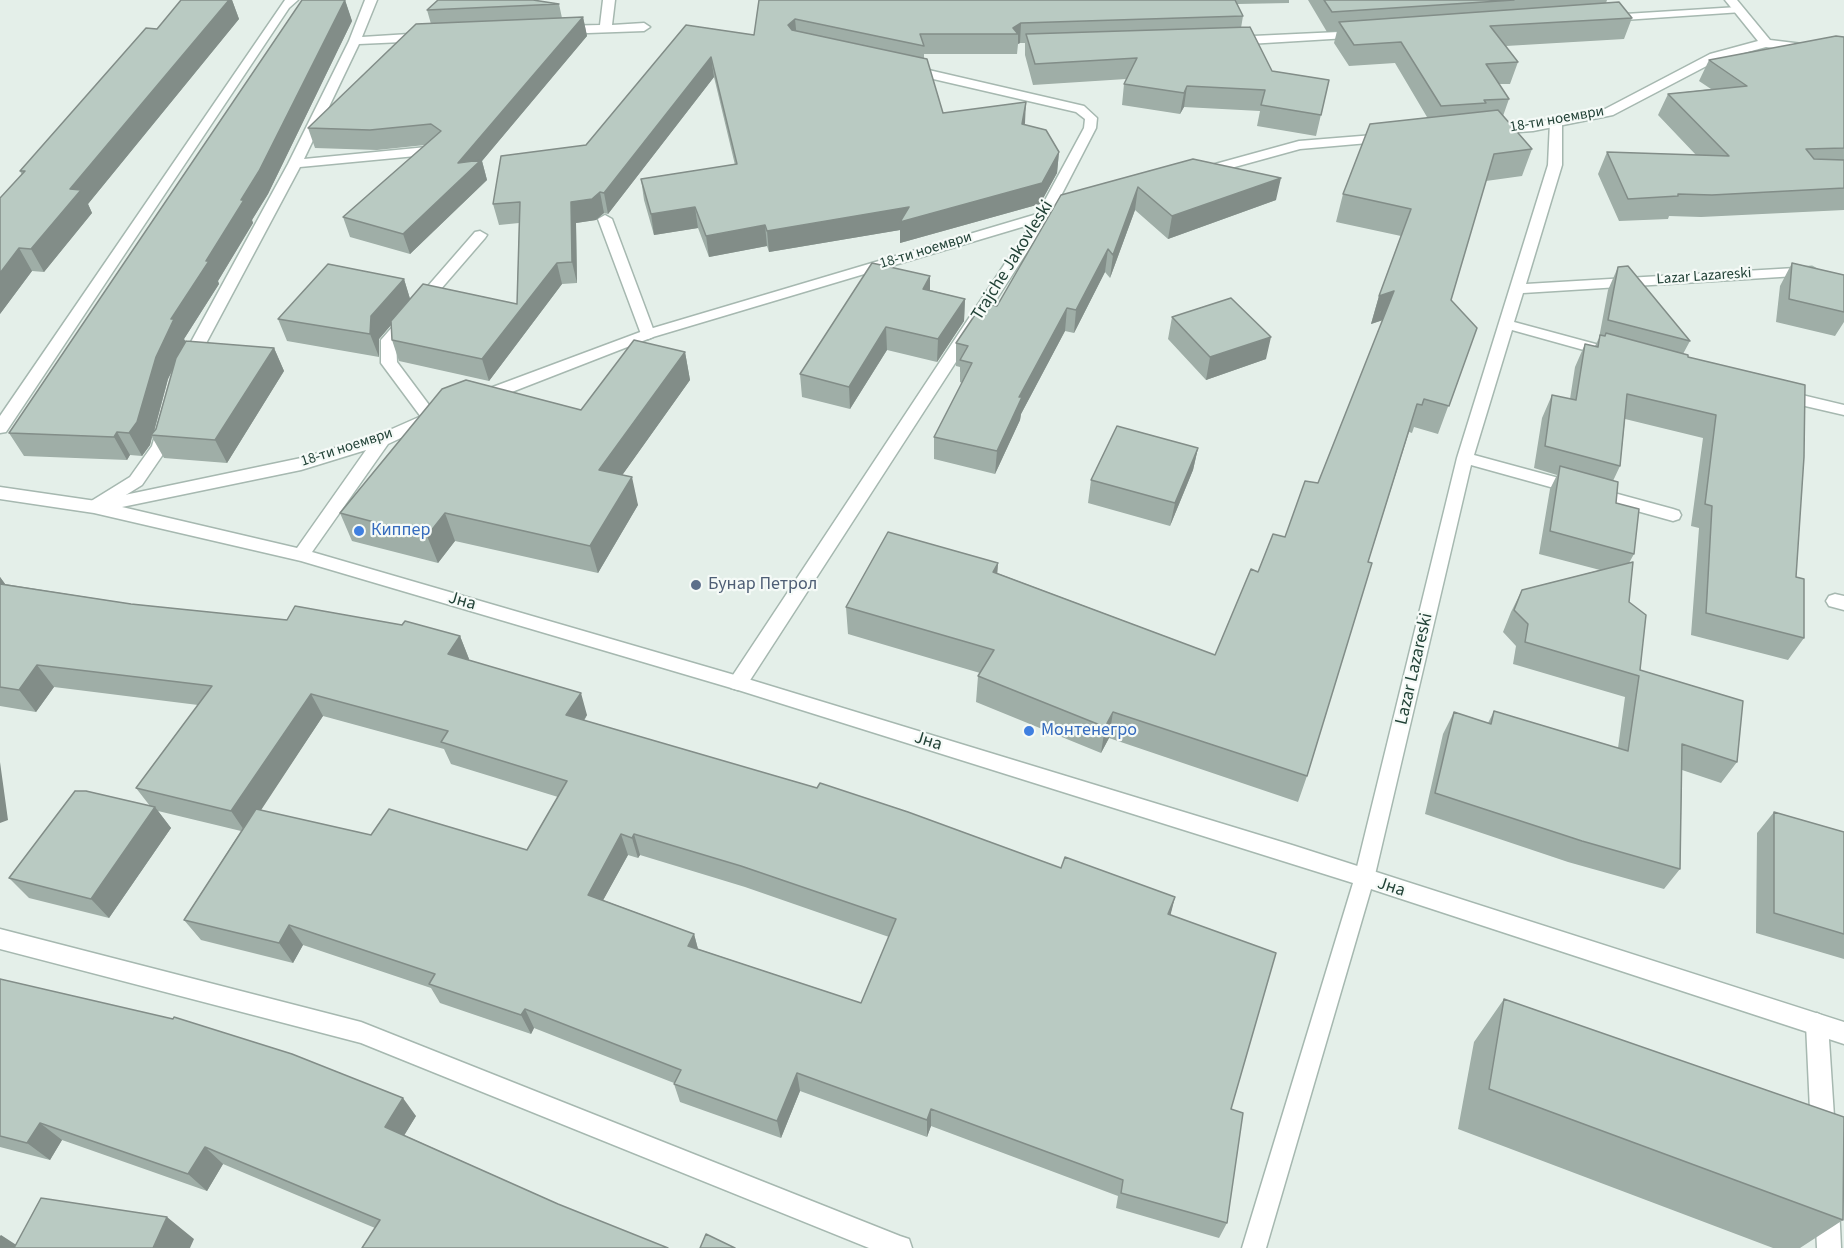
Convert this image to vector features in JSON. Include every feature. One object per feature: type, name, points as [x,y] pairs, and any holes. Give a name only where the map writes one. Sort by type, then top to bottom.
[{"type":"street","points":[[0,428],[285,6],[292,0]]},
{"type":"street","points":[[178,380],[295,164],[355,41],[370,0]]},
{"type":"street","points":[[606,28],[609,0]]},
{"type":"street","points":[[1598,19],[1734,5],[1766,43]]},
{"type":"street","points":[[547,31],[644,27]]},
{"type":"street","points":[[1217,42],[1376,34]]},
{"type":"street","points":[[355,41],[439,37]]},
{"type":"street","name":"18-ти ноември","points":[[1474,131],[1533,127],[1609,112],[1714,57],[1766,43],[1844,53]]},
{"type":"street","name":"Trajche Jakovleski","points":[[738,683],[1044,215],[1090,128],[1091,118],[1080,109],[888,65]]},
{"type":"street","name":"Lazar Lazareski","points":[[1254,1248],[1364,879],[1465,458],[1555,165],[1556,122]]},
{"type":"street","points":[[1188,176],[1299,145],[1404,137]]},
{"type":"street","points":[[295,164],[436,150]]},
{"type":"street","name":"18-ти ноември","points":[[94,507],[301,464],[382,440],[430,417],[648,334],[1089,203]]},
{"type":"street","points":[[605,219],[648,334]]},
{"type":"street","points":[[430,417],[389,363],[388,340],[480,235]]},
{"type":"street","name":"Lazar Lazareski","points":[[1517,289],[1819,270]]},
{"type":"street","points":[[1506,324],[1618,355]]},
{"type":"street","points":[[1765,391],[1844,410]]},
{"type":"street","points":[[94,507],[136,480],[160,447],[169,414]]},
{"type":"street","points":[[302,555],[382,440]]},
{"type":"street","points":[[1465,458],[1673,515]]},
{"type":"street","name":"Јна","points":[[0,493],[94,507],[302,555],[738,683],[1292,854],[1844,1033]]},
{"type":"street","points":[[0,939],[362,1033],[900,1248]]},
{"type":"street","points":[[1817,1024],[1824,1154]]},
{"type":"street","points":[[1826,1189],[1829,1248]]},
{"type":"building","points":[[181,0],[229,0],[70,189],[81,190],[31,249],[19,248],[0,273],[0,198],[25,171],[20,171],[146,28],[157,29]]},
{"type":"building","points":[[302,0],[345,0],[259,171],[241,200],[244,200],[206,261],[209,261],[171,319],[174,319],[156,357],[137,422],[129,433],[117,432],[114,437],[9,433]]},
{"type":"building","points":[[438,0],[533,0],[559,4],[427,10]]},
{"type":"building","points":[[759,0],[1235,0],[1243,16],[1021,23],[1013,28],[1018,34],[920,34],[924,46],[795,19],[788,25],[792,30],[927,59],[943,113],[1026,102],[1022,124],[1046,130],[1059,152],[1042,183],[900,222],[909,207],[767,231],[765,225],[706,236],[695,207],[651,214],[641,179],[737,164],[711,57],[604,193],[600,192],[592,199],[571,202],[572,262],[557,263],[482,359],[392,340],[391,321],[423,284],[517,304],[520,202],[493,204],[501,156],[586,145],[686,25],[754,35]]},
{"type":"building","points":[[1324,0],[1514,0],[1332,12]]},
{"type":"building","points":[[1619,2],[1632,18],[1490,26],[1518,62],[1486,64],[1509,99],[1484,100],[1486,103],[1441,106],[1401,42],[1354,45],[1339,22]]},
{"type":"building","points":[[583,17],[458,163],[481,160],[403,234],[343,217],[441,131],[431,124],[370,130],[308,128],[416,24]]},
{"type":"building","points":[[1250,27],[1272,71],[1329,80],[1321,115],[1261,105],[1265,90],[1187,86],[1184,93],[1124,84],[1137,58],[1035,64],[1026,34]]},
{"type":"building","points":[[1836,36],[1844,37],[1844,148],[1806,149],[1814,159],[1844,160],[1844,188],[1712,195],[1678,194],[1678,196],[1628,199],[1607,152],[1729,156],[1668,94],[1747,86],[1709,60]]},
{"type":"building","points":[[1498,110],[1532,149],[1494,154],[1451,300],[1477,328],[1449,406],[1424,399],[1422,405],[1417,404],[1368,562],[1372,563],[1307,776],[1113,712],[1105,727],[978,676],[994,650],[846,607],[888,532],[998,563],[993,572],[1215,655],[1251,569],[1258,572],[1273,534],[1285,537],[1305,481],[1318,483],[1394,291],[1379,296],[1411,209],[1343,194],[1370,124]]},
{"type":"building","points":[[1193,159],[1281,178],[1172,216],[1138,187],[1113,255],[1108,249],[1076,310],[1067,308],[1019,397],[1022,397],[997,451],[934,437],[972,363],[960,360],[968,346],[956,343],[983,303],[997,306],[1061,195]]},
{"type":"building","points":[[872,263],[930,276],[923,289],[965,299],[938,339],[886,327],[849,387],[800,374]]},
{"type":"building","points":[[1792,263],[1844,275],[1844,312],[1789,299]]},
{"type":"building","points":[[328,264],[404,279],[371,316],[370,334],[278,319]]},
{"type":"building","points":[[1628,266],[1690,341],[1608,320],[1618,267]]},
{"type":"building","points":[[1231,298],[1271,337],[1210,357],[1172,317]]},
{"type":"building","points":[[1606,333],[1688,355],[1688,357],[1805,385],[1804,457],[1796,577],[1804,579],[1804,638],[1706,613],[1712,506],[1705,504],[1716,415],[1627,394],[1620,466],[1545,446],[1552,395],[1576,400],[1585,344],[1598,347],[1600,335],[1605,336]]},
{"type":"building","points":[[634,340],[685,352],[599,470],[632,477],[590,546],[445,513],[427,536],[340,513],[442,389],[466,380],[581,410]]},
{"type":"building","points":[[186,341],[274,348],[215,440],[151,435],[156,429],[176,358]]},
{"type":"building","points":[[1117,426],[1198,448],[1175,503],[1091,480]]},
{"type":"building","points":[[1560,466],[1618,482],[1616,503],[1639,509],[1634,554],[1550,531]]},
{"type":"building","points":[[1633,562],[1629,602],[1646,615],[1640,670],[1743,701],[1737,762],[1682,744],[1680,869],[1582,841],[1435,793],[1454,712],[1491,724],[1494,711],[1628,751],[1639,676],[1525,642],[1528,624],[1514,610],[1522,590]]},
{"type":"building","points":[[0,584],[131,604],[287,620],[295,606],[402,625],[405,621],[460,636],[448,654],[581,693],[566,715],[817,788],[820,783],[908,812],[1061,868],[1065,857],[1175,897],[1168,914],[1276,953],[1231,1109],[1243,1113],[1227,1223],[1121,1193],[1123,1180],[931,1109],[927,1120],[797,1073],[777,1121],[674,1084],[681,1070],[525,1009],[521,1015],[429,984],[435,974],[289,925],[279,943],[184,920],[256,809],[371,835],[389,809],[527,850],[567,781],[441,742],[448,731],[311,694],[231,811],[136,788],[212,686],[37,665],[19,690],[0,687]],"holes":[[[621,834],[632,838],[634,834],[741,866],[896,919],[861,1003],[688,946],[694,934],[588,895]]]},
{"type":"building","points":[[75,791],[86,791],[155,807],[91,899],[9,878]]},
{"type":"building","points":[[1774,812],[1844,832],[1844,934],[1774,913]]},
{"type":"building","points":[[0,979],[173,1019],[174,1017],[292,1054],[403,1098],[385,1127],[558,1204],[668,1248],[362,1248],[380,1220],[205,1147],[188,1174],[40,1123],[27,1143],[0,1136]]},
{"type":"building","points":[[1504,999],[1844,1117],[1843,1220],[1489,1089]]},
{"type":"building","points":[[41,1198],[167,1217],[153,1248],[14,1248]]},
{"type":"building","points":[[706,1234],[735,1248],[700,1248]]},
{"type":"place","name":"Киппер","points":[[359,531]]},
{"type":"place","name":"Бунар Петрол","points":[[696,585]]},
{"type":"place","name":"Монтенегро","points":[[1029,731]]}]
